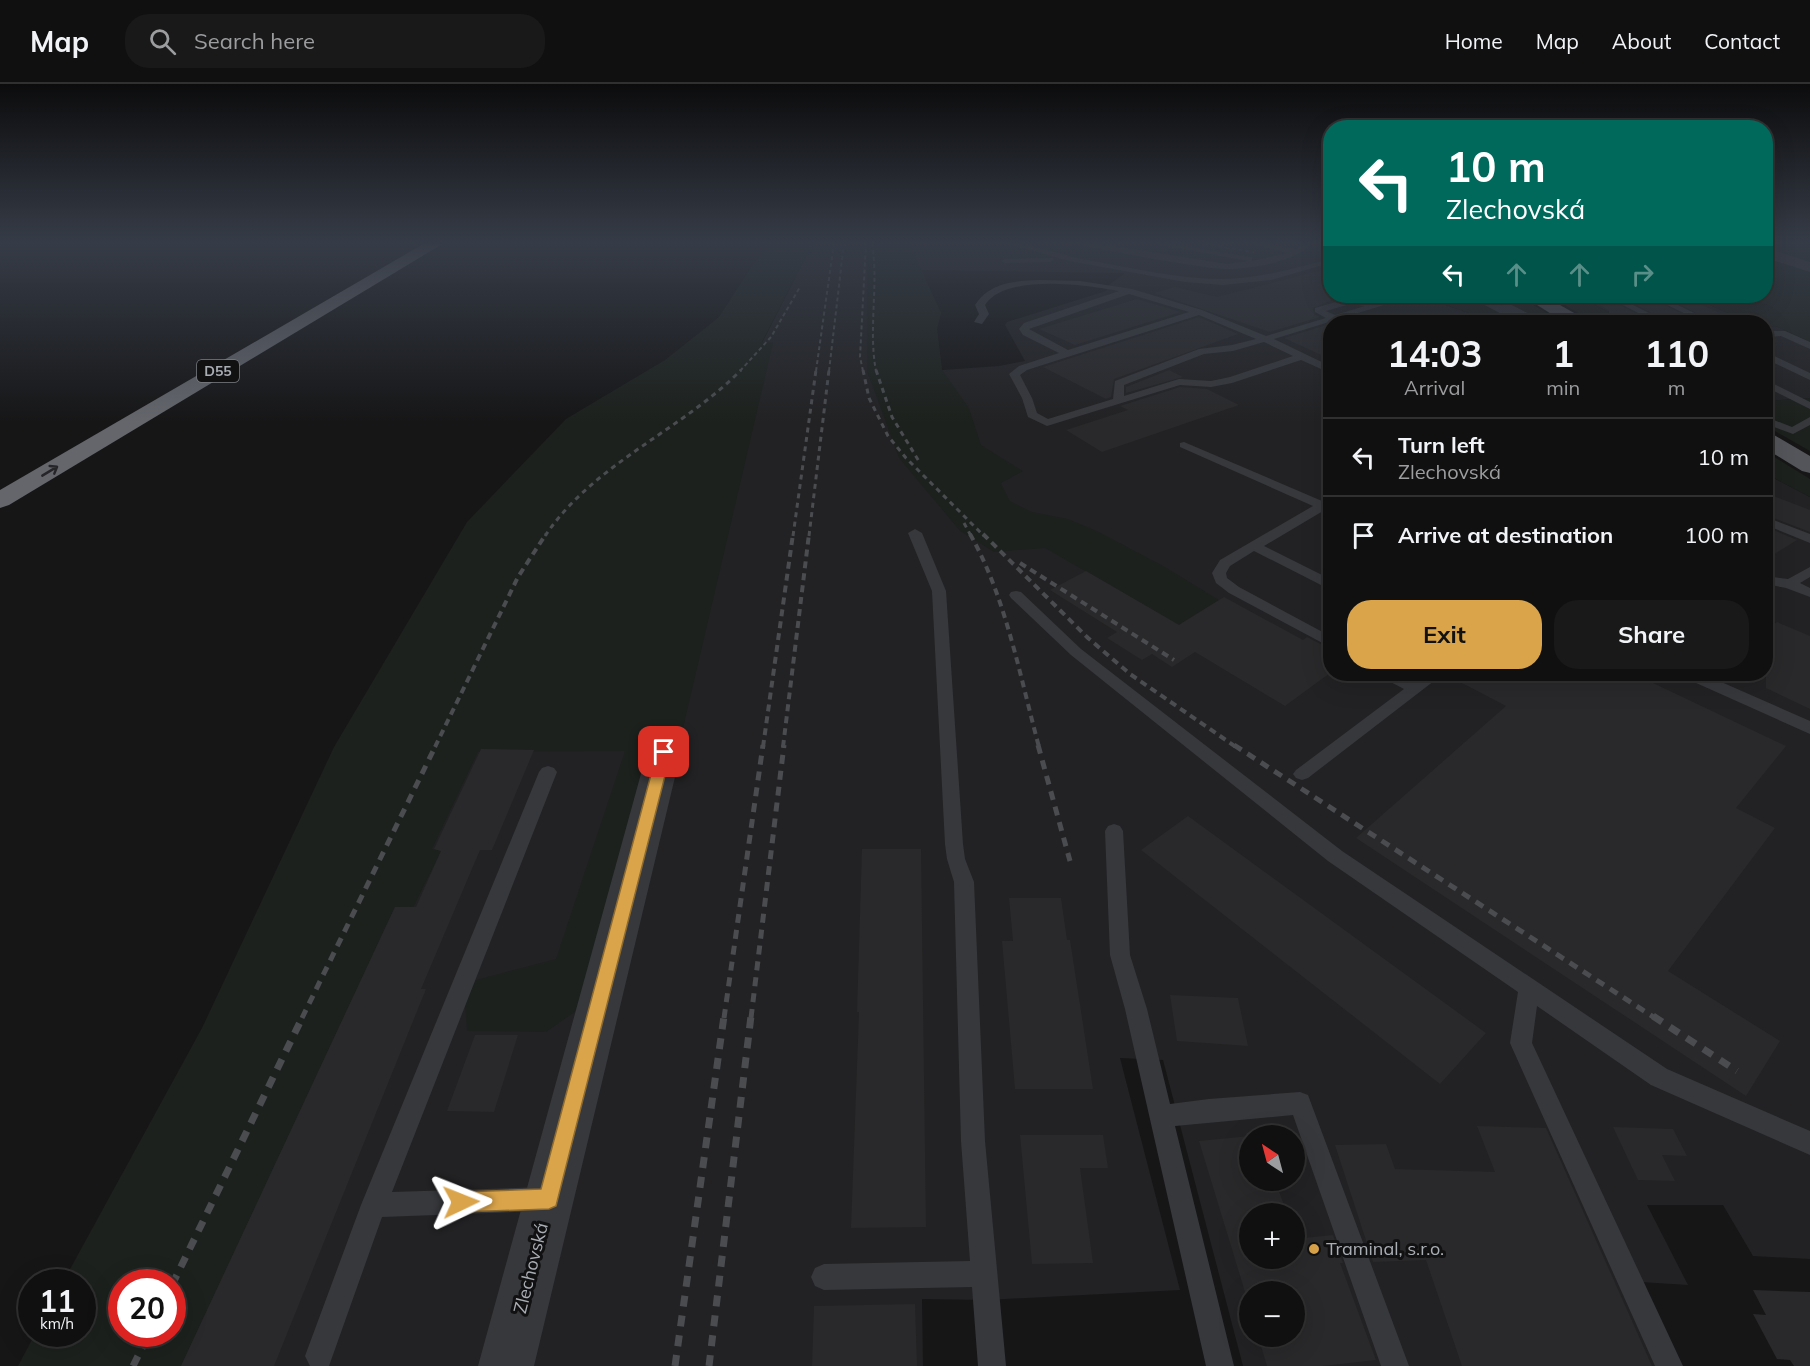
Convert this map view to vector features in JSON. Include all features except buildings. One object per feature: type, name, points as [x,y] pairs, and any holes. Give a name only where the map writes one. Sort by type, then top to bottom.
[{"type":"highway","name":"D55","points":[[0,480],[309,303]]},
{"type":"highway","name":"D55","points":[[0,500],[335,303]]},
{"type":"main road","points":[[1544,303],[1564,315]]},
{"type":"main road","points":[[1773,444],[1810,466]]},
{"type":"street","points":[[1493,303],[1517,315]]},
{"type":"street","name":"Zlechovská","points":[[506,1366],[664,752]]},
{"type":"lane","points":[[979,322],[984,314],[980,305],[982,303]]},
{"type":"lane","points":[[1068,354],[1026,333],[1024,329],[1027,325],[1094,303]]},
{"type":"lane","points":[[1168,303],[1199,312],[1265,339],[1323,367]]},
{"type":"lane","points":[[1328,315],[1318,310],[1343,303]]},
{"type":"lane","points":[[1360,303],[1375,306]]},
{"type":"lane","points":[[1344,315],[1385,303]]},
{"type":"lane","points":[[1623,303],[1648,315]]},
{"type":"lane","points":[[1668,303],[1693,315]]},
{"type":"lane","points":[[1199,312],[1023,368],[1014,374],[1028,398],[1032,415],[1047,423],[1179,382],[1211,384],[1232,380],[1300,357]]},
{"type":"lane","points":[[1118,401],[1119,383],[1202,351],[1233,348],[1323,321]]},
{"type":"lane","points":[[1773,334],[1782,333],[1810,346]]},
{"type":"lane","points":[[1773,358],[1810,377]]},
{"type":"lane","points":[[1773,387],[1810,406]]},
{"type":"lane","points":[[1773,423],[1793,431],[1808,424]]},
{"type":"lane","points":[[1184,445],[1323,504]]},
{"type":"lane","points":[[1323,509],[1254,546],[1225,563],[1220,569],[1221,580],[1234,590],[1323,638]]},
{"type":"lane","points":[[1773,524],[1810,539]]},
{"type":"lane","points":[[915,533],[939,591],[954,844],[956,859],[964,882],[973,1141],[992,1366]]},
{"type":"lane","points":[[1254,546],[1323,580]]},
{"type":"lane","points":[[1790,584],[1810,571]]},
{"type":"lane","points":[[1773,581],[1790,584],[1810,593]]},
{"type":"lane","points":[[1016,595],[1076,652],[1335,856],[1659,1077],[1810,1143]]},
{"type":"lane","points":[[1402,681],[1415,688]]},
{"type":"lane","points":[[1302,774],[1425,681]]},
{"type":"lane","points":[[1706,681],[1810,728]]},
{"type":"lane","points":[[319,1356],[374,1205],[548,772]]},
{"type":"lane","points":[[1114,831],[1120,956],[1136,1009],[1220,1366]]},
{"type":"lane","points":[[1529,988],[1521,1043],[1668,1366]]},
{"type":"lane","points":[[1161,1117],[1221,1109],[1300,1103],[1395,1366]]},
{"type":"lane","points":[[374,1205],[549,1199]]},
{"type":"lane","points":[[824,1277],[983,1274]]},
{"type":"shaded area","points":[[728,303],[782,303],[762,342],[773,343],[678,750],[579,1009],[546,1032],[467,1031],[465,1003],[476,980],[556,959],[625,751],[478,752],[432,849],[441,851],[413,908],[395,907],[181,1366],[18,1366],[28,1347],[96,1347],[96,1269],[70,1269],[202,1028],[334,747],[467,522],[566,419],[665,360],[719,317]]},
{"type":"shaded area","points":[[782,303],[936,303],[941,313],[937,329],[942,370],[999,366],[1025,361],[1005,325],[1007,322],[1068,303],[1439,303],[1475,315],[1323,315],[1323,681],[1773,681],[1773,478],[1810,497],[1810,1259],[1753,1256],[1723,1205],[1647,1205],[1688,1285],[1641,1282],[1678,1366],[1243,1366],[1163,1060],[1120,1058],[1180,1290],[986,1300],[922,1299],[923,1366],[81,1366],[108,1345],[108,1347],[186,1347],[186,1269],[178,1269],[398,753],[772,343],[762,343]]},
{"type":"shaded area","points":[[867,303],[936,303],[941,313],[937,329],[942,370],[969,408],[981,445],[1023,471],[1001,483],[1010,501],[1032,512],[1068,519],[1099,532],[1165,567],[1219,600],[1165,633],[1158,613],[1045,548],[994,552],[960,531],[899,458],[867,371]]},
{"type":"shaded area","points":[[1440,303],[1530,303],[1550,315],[1475,315]]},
{"type":"shaded area","points":[[1561,303],[1591,303],[1615,315],[1582,315]]},
{"type":"shaded area","points":[[1591,303],[1705,303],[1732,315],[1615,315]]},
{"type":"shaded area","points":[[1705,303],[1810,303],[1810,342],[1773,326],[1773,315],[1732,315]]},
{"type":"shaded area","points":[[1773,326],[1810,342],[1810,398],[1773,401]]},
{"type":"shaded area","points":[[1810,398],[1810,451],[1773,430],[1773,401]]},
{"type":"shaded area","points":[[1773,456],[1810,479],[1810,497],[1773,478]]},
{"type":"railway","points":[[740,370],[771,337],[791,303]]},
{"type":"railway","points":[[816,371],[826,303]]},
{"type":"railway","points":[[829,371],[837,303]]},
{"type":"railway","points":[[863,303],[860,357],[863,371]]},
{"type":"railway","points":[[874,303],[873,339],[876,371]]},
{"type":"railway","points":[[545,536],[565,510],[588,488],[613,467],[717,392],[740,370]]},
{"type":"railway","points":[[793,536],[816,370]]},
{"type":"railway","points":[[809,536],[829,370]]},
{"type":"railway","points":[[863,370],[869,398],[888,436],[906,458],[984,536]]},
{"type":"railway","points":[[876,370],[892,417],[920,463]]},
{"type":"railway","points":[[964,523],[971,536]]},
{"type":"railway","points":[[435,747],[518,577],[546,534]]},
{"type":"railway","points":[[763,747],[793,534]]},
{"type":"railway","points":[[783,747],[809,534]]},
{"type":"railway","points":[[970,534],[983,558],[1003,611],[1039,747]]},
{"type":"railway","points":[[983,534],[1088,638],[1130,674],[1236,747]]},
{"type":"railway","points":[[1020,563],[1174,660]]},
{"type":"railway","points":[[302,1018],[436,745]]},
{"type":"railway","points":[[724,1018],[763,745]]},
{"type":"railway","points":[[751,1018],[784,745]]},
{"type":"railway","points":[[1038,745],[1070,861]]},
{"type":"railway","points":[[1234,745],[1655,1018]]},
{"type":"railway","points":[[180,1269],[303,1016]]},
{"type":"railway","points":[[675,1366],[724,1016]]},
{"type":"railway","points":[[709,1366],[751,1016]]},
{"type":"railway","points":[[1653,1016],[1737,1071]]},
{"type":"railway","points":[[133,1366],[142,1347]]},
{"type":"place","name":"Traminal, s.r.o.","points":[[1314,1249]]},
{"type":"route","points":[[461,1202],[549,1199],[664,752]]}]
